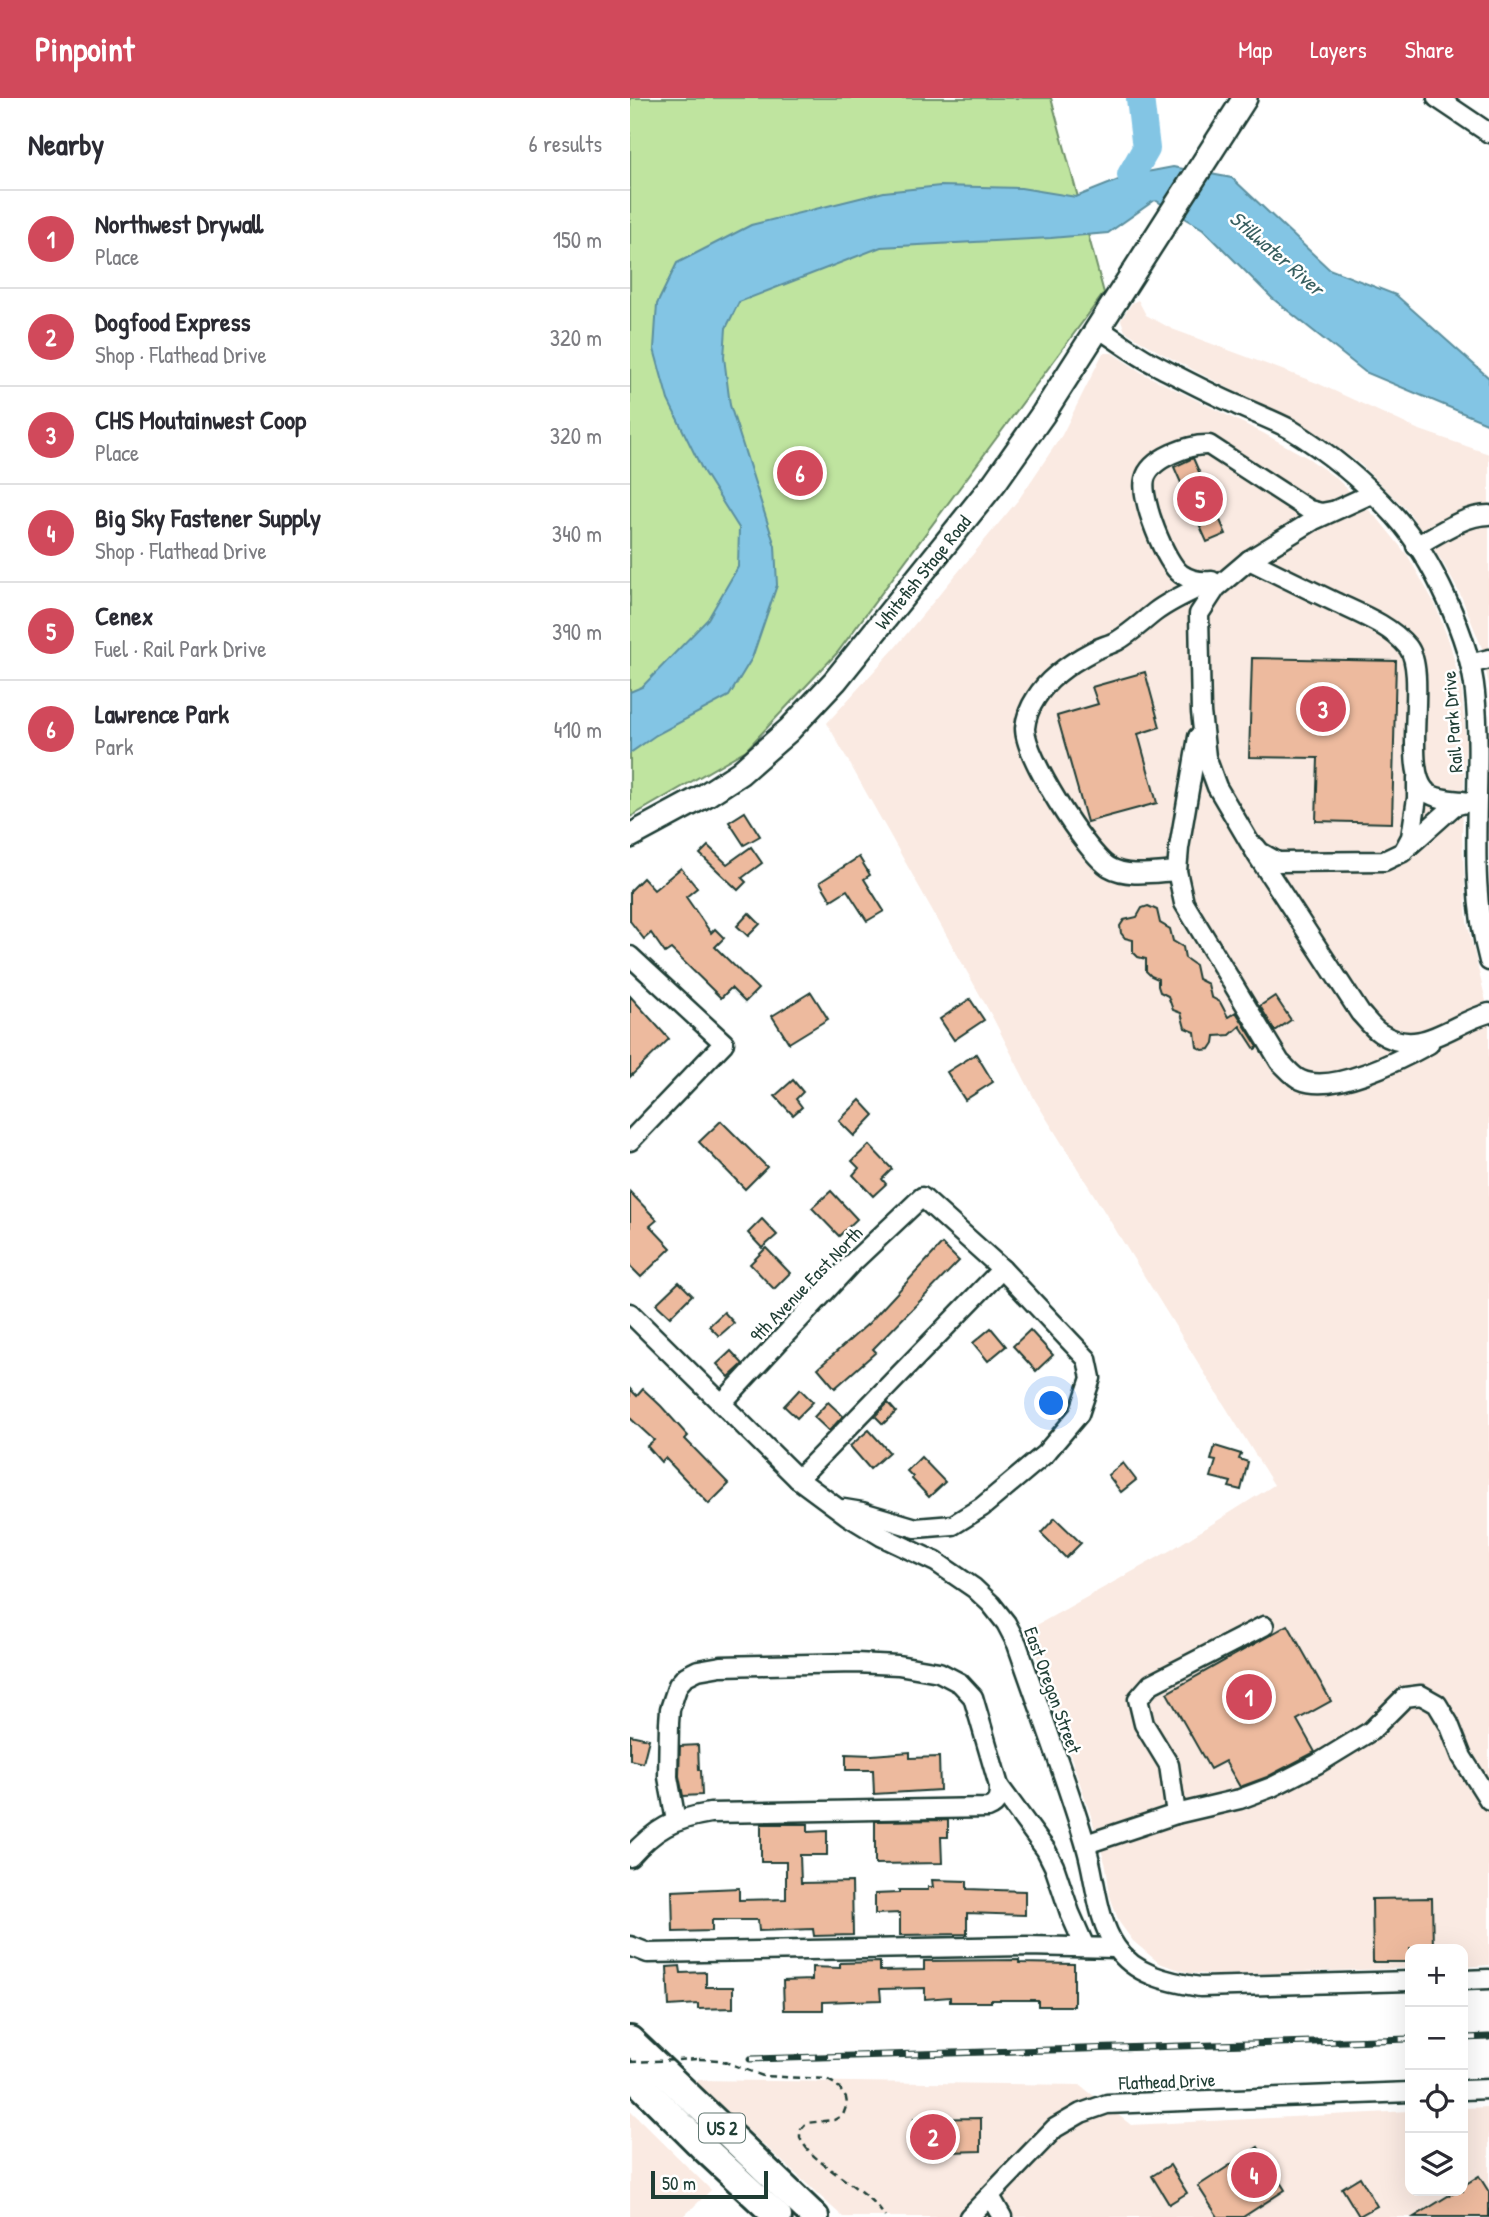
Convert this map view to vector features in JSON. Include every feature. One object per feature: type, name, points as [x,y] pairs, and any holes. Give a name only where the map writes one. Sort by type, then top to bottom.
[{"type":"highway","name":"US 2","points":[[630,2040],[815,2217]]},
{"type":"highway","name":"US 2","points":[[630,2074],[778,2217]]},
{"type":"main road","name":"Whitefish Stage Road","points":[[630,835],[706,795],[740,773],[789,730],[820,698],[995,482],[1043,414],[1245,98]]},
{"type":"street","points":[[1437,98],[1489,133]]},
{"type":"street","name":"Rail Park Drive","points":[[1098,328],[1152,364],[1289,429],[1339,463],[1396,517],[1427,562],[1466,645],[1475,690],[1479,742],[1473,801],[1478,888],[1485,949],[1489,961]]},
{"type":"street","points":[[1211,582],[1198,582],[1181,574],[1171,562],[1149,516],[1144,480],[1152,467],[1168,456],[1183,449],[1209,444],[1309,510],[1321,513],[1339,510]]},
{"type":"street","points":[[1371,494],[1314,520],[1249,560],[1216,588],[1199,614],[1199,728],[1177,871],[1184,903],[1273,1052],[1280,1062],[1301,1080],[1329,1083],[1352,1079],[1421,1048],[1468,1020],[1489,1013]]},
{"type":"street","points":[[1416,546],[1461,522],[1489,515]]},
{"type":"street","points":[[1249,560],[1365,616],[1393,633],[1410,649],[1415,675],[1417,771],[1415,819],[1411,837],[1403,852]]},
{"type":"street","points":[[1177,871],[1125,873],[1109,867],[1071,822],[1029,747],[1025,729],[1030,708],[1057,675],[1079,659],[1133,631],[1157,611],[1211,582],[1234,573]]},
{"type":"street","points":[[1470,664],[1489,659]]},
{"type":"street","points":[[1200,692],[1206,757],[1217,787],[1241,829],[1360,1013],[1379,1032],[1402,1042],[1424,1041],[1445,1034]]},
{"type":"street","points":[[1417,771],[1420,785],[1426,792],[1435,796],[1473,801]]},
{"type":"street","points":[[1241,829],[1260,852],[1278,862],[1384,861],[1403,852],[1454,806],[1473,801]]},
{"type":"street","points":[[1295,863],[1287,867],[1281,878],[1300,920]]},
{"type":"street","points":[[630,956],[724,1043],[630,1141]]},
{"type":"street","name":"9th Avenue East North","points":[[722,1403],[850,1265],[922,1197],[1002,1269]]},
{"type":"street","points":[[798,1479],[1002,1269],[1087,1359],[1091,1378],[1079,1414],[1045,1454],[982,1507],[953,1525],[916,1528],[862,1512],[837,1508]]},
{"type":"street","name":"East Oregon Street","points":[[630,1313],[798,1479],[881,1536],[955,1574],[991,1604],[1006,1623],[1017,1644],[1086,1844],[1105,1926],[1116,1948],[1131,1964],[1153,1976],[1200,1987],[1405,1981]]},
{"type":"street","points":[[1176,1814],[1169,1765],[1144,1724],[1138,1699],[1151,1684],[1264,1626]]},
{"type":"street","points":[[630,1857],[658,1830],[676,1821],[710,1814],[988,1808],[996,1803],[999,1797],[999,1786],[973,1697],[960,1682],[939,1672],[898,1665],[855,1663],[707,1668],[686,1676],[678,1685],[670,1709],[668,1777],[676,1821]]},
{"type":"street","points":[[1086,1844],[1176,1814],[1240,1799],[1272,1787],[1317,1764],[1371,1731],[1405,1697],[1421,1695],[1437,1704],[1449,1724],[1462,1757],[1489,1800]]},
{"type":"street","points":[[999,1786],[1046,1850],[1085,1947]]},
{"type":"street","points":[[630,1946],[648,1953],[846,1948],[1116,1948]]},
{"type":"street","points":[[1468,1980],[1489,1979]]},
{"type":"street","points":[[1468,2090],[1489,2089]]},
{"type":"street","name":"Flathead Drive","points":[[970,2217],[1055,2128],[1082,2113],[1107,2105],[1405,2092]]},
{"type":"street","points":[[990,2196],[1002,2217]]},
{"type":"path","points":[[630,2062],[698,2059],[727,2062],[757,2075],[820,2077],[836,2085],[846,2098],[843,2115],[834,2120],[806,2123],[800,2130],[800,2138],[809,2151],[874,2203],[885,2217]]},
{"type":"shaded area","points":[[1138,300],[1146,315],[1172,329],[1317,383],[1417,429],[1489,454],[1489,687],[1482,648],[1461,596],[1443,563],[1408,511],[1360,464],[1326,439],[1161,353],[1125,331],[1121,320],[1132,303]]},
{"type":"shaded area","points":[[1103,353],[1112,353],[1144,374],[1263,433],[1308,458],[1336,478],[1379,520],[1408,556],[1435,604],[1451,647],[1462,692],[1466,741],[1462,835],[1467,922],[1489,1014],[1489,1965],[1468,1967],[1468,1944],[1405,1944],[1405,1968],[1218,1975],[1189,1973],[1159,1963],[1133,1941],[1119,1922],[1091,1816],[1028,1630],[1171,1550],[1274,1485],[1035,1100],[993,1018],[827,723],[894,649],[1019,499],[1062,435]]},
{"type":"shaded area","points":[[693,2080],[1080,2085],[1131,2125],[1405,2111],[1405,2196],[1468,2196],[1468,2108],[1489,2107],[1489,2217],[843,2217]]},
{"type":"shaded area","points":[[630,2110],[711,2190],[683,2217],[630,2217]]},
{"type":"green space","points":[[630,98],[1051,98],[1104,293],[837,653],[746,750],[630,817]]},
{"type":"water","points":[[1173,167],[1232,178],[1329,269],[1396,295],[1489,378],[1489,424],[1365,372],[1272,298],[1203,229],[1155,200],[1108,233],[881,247],[739,302],[726,328],[724,357],[730,405],[775,546],[777,585],[752,658],[729,696],[656,735],[630,753],[630,692],[642,687],[708,619],[738,567],[739,528],[703,471],[668,400],[654,349],[657,304],[677,263],[751,225],[884,192],[940,186],[1021,188],[1076,197],[1131,175]]},
{"type":"building","points":[[1193,458],[1226,534],[1207,542],[1174,467]]},
{"type":"building","points":[[1252,658],[1396,661],[1392,823],[1316,821],[1318,758],[1249,757]]},
{"type":"building","points":[[1145,672],[1160,727],[1138,734],[1157,803],[1087,822],[1057,716],[1098,704],[1092,687]]},
{"type":"building","points":[[745,812],[760,836],[744,845],[729,822]]},
{"type":"building","points":[[708,846],[727,864],[751,847],[762,863],[742,878],[746,882],[738,890],[700,854]]},
{"type":"building","points":[[859,857],[870,875],[864,879],[884,911],[867,921],[847,890],[831,900],[820,882]]},
{"type":"building","points":[[681,868],[697,888],[686,897],[711,933],[715,929],[724,938],[715,947],[758,989],[745,1002],[731,988],[721,998],[671,949],[665,953],[651,933],[644,939],[630,921],[630,891],[643,878],[654,890]]},
{"type":"building","points":[[1148,906],[1157,910],[1160,923],[1170,929],[1173,941],[1183,947],[1185,958],[1195,965],[1198,979],[1208,984],[1211,997],[1220,1002],[1228,1017],[1236,1012],[1258,1047],[1255,1049],[1240,1026],[1230,1035],[1215,1036],[1210,1049],[1197,1047],[1195,1032],[1185,1028],[1181,1013],[1173,1010],[1168,996],[1160,992],[1158,979],[1146,971],[1146,959],[1133,952],[1133,940],[1125,938],[1121,933],[1120,926],[1124,920],[1137,917],[1142,908]]},
{"type":"building","points":[[749,913],[760,924],[748,936],[737,926]]},
{"type":"building","points":[[811,992],[828,1019],[789,1043],[772,1016]]},
{"type":"building","points":[[630,996],[669,1039],[630,1077]]},
{"type":"building","points":[[1275,996],[1291,1020],[1275,1031],[1260,1006]]},
{"type":"building","points":[[970,999],[984,1020],[954,1040],[940,1019]]},
{"type":"building","points":[[976,1054],[993,1082],[965,1100],[947,1072]]},
{"type":"building","points":[[793,1080],[803,1092],[796,1099],[802,1107],[793,1115],[775,1096]]},
{"type":"building","points":[[860,1100],[874,1115],[854,1136],[839,1121]]},
{"type":"building","points":[[721,1121],[767,1167],[745,1189],[699,1142]]},
{"type":"building","points":[[869,1145],[892,1169],[882,1179],[886,1184],[873,1196],[853,1175],[859,1168],[852,1161]]},
{"type":"building","points":[[831,1191],[857,1219],[839,1236],[812,1208]]},
{"type":"building","points":[[630,1192],[657,1220],[650,1226],[671,1248],[641,1277],[630,1266]]},
{"type":"building","points":[[762,1219],[777,1235],[762,1248],[748,1233]]},
{"type":"building","points":[[942,1244],[959,1261],[873,1349],[876,1352],[835,1388],[818,1368],[869,1323]]},
{"type":"building","points":[[766,1248],[790,1273],[774,1289],[750,1264]]},
{"type":"building","points":[[679,1282],[692,1295],[670,1317],[656,1304]]},
{"type":"building","points":[[724,1312],[734,1323],[719,1336],[709,1326]]},
{"type":"building","points":[[991,1328],[1006,1346],[988,1361],[973,1343]]},
{"type":"building","points":[[1030,1330],[1053,1355],[1036,1371],[1013,1346]]},
{"type":"building","points":[[731,1351],[743,1364],[729,1377],[717,1364]]},
{"type":"building","points":[[630,1389],[637,1396],[643,1389],[661,1406],[688,1436],[685,1439],[729,1484],[709,1504],[665,1458],[661,1462],[647,1446],[654,1440],[630,1418]]},
{"type":"building","points":[[800,1389],[813,1402],[797,1418],[784,1406]]},
{"type":"building","points":[[828,1402],[843,1416],[829,1431],[814,1417]]},
{"type":"building","points":[[888,1403],[896,1412],[883,1424],[875,1416]]},
{"type":"building","points":[[869,1430],[889,1452],[870,1469],[850,1446]]},
{"type":"building","points":[[1215,1446],[1241,1454],[1239,1459],[1248,1462],[1241,1490],[1229,1487],[1231,1482],[1211,1477],[1216,1461],[1211,1460]]},
{"type":"building","points":[[921,1457],[945,1482],[929,1497],[907,1471]]},
{"type":"building","points":[[1123,1463],[1136,1480],[1121,1492],[1108,1475]]},
{"type":"building","points":[[1055,1518],[1081,1543],[1066,1558],[1041,1533]]},
{"type":"building","points":[[1288,1625],[1331,1701],[1297,1720],[1315,1752],[1267,1777],[1240,1787],[1225,1761],[1210,1769],[1167,1693]]},
{"type":"building","points":[[630,1735],[649,1739],[643,1763],[630,1760]]},
{"type":"building","points":[[698,1745],[702,1795],[683,1796],[679,1776],[680,1746]]},
{"type":"building","points":[[910,1752],[910,1758],[939,1757],[940,1790],[874,1794],[873,1770],[846,1770],[846,1754]]},
{"type":"building","points":[[948,1820],[948,1837],[941,1837],[942,1863],[875,1864],[875,1821]]},
{"type":"building","points":[[761,1824],[808,1824],[808,1832],[827,1831],[827,1855],[800,1855],[801,1883],[852,1882],[853,1935],[814,1936],[813,1929],[759,1931],[758,1920],[712,1920],[712,1931],[673,1932],[672,1891],[739,1888],[739,1900],[786,1899],[786,1862],[761,1862]]},
{"type":"building","points":[[932,1880],[967,1881],[967,1889],[1025,1891],[1025,1915],[967,1913],[967,1934],[900,1935],[900,1913],[875,1914],[875,1894],[899,1893],[899,1890],[928,1890],[928,1887],[933,1887]]},
{"type":"building","points":[[1432,1898],[1433,1944],[1405,1944],[1405,1962],[1373,1962],[1372,1899]]},
{"type":"building","points":[[1019,1960],[1019,1963],[1074,1964],[1074,2006],[1038,2006],[1038,2000],[950,2002],[950,1997],[925,1999],[925,1988],[880,1989],[881,2000],[823,2002],[823,2010],[784,2010],[783,1981],[812,1980],[812,1967],[840,1968],[840,1963],[880,1962],[880,1971],[924,1970],[924,1961]]},
{"type":"building","points":[[680,1966],[681,1973],[706,1972],[706,1987],[733,1987],[733,2008],[698,2009],[698,2004],[669,2006],[667,1967]]},
{"type":"building","points":[[981,2118],[981,2151],[915,2153],[914,2119]]},
{"type":"building","points":[[1258,2147],[1285,2190],[1243,2217],[1218,2217],[1198,2186]]},
{"type":"building","points":[[1170,2165],[1187,2193],[1169,2204],[1152,2176]]},
{"type":"building","points":[[1479,2176],[1489,2192],[1489,2217],[1414,2217],[1448,2196],[1468,2196],[1468,2183]]},
{"type":"building","points":[[1360,2177],[1377,2206],[1359,2216],[1342,2188]]},
{"type":"waterway","name":"Stillwater River","points":[[1140,98],[1146,149],[1131,175],[1135,188],[1159,186]]},
{"type":"railway","points":[[1468,2038],[1489,2037]]},
{"type":"railway","points":[[750,2059],[1405,2039]]},
{"type":"place","name":"Lawrence Park","points":[[800,473]]},
{"type":"place","name":"Cenex","points":[[1200,499]]},
{"type":"place","name":"CHS Moutainwest Coop","points":[[1323,709]]},
{"type":"place","name":"Northwest Drywall","points":[[1249,1697]]},
{"type":"place","name":"Dogfood Express","points":[[933,2137]]},
{"type":"place","name":"Big Sky Fastener Supply","points":[[1254,2175]]}]
